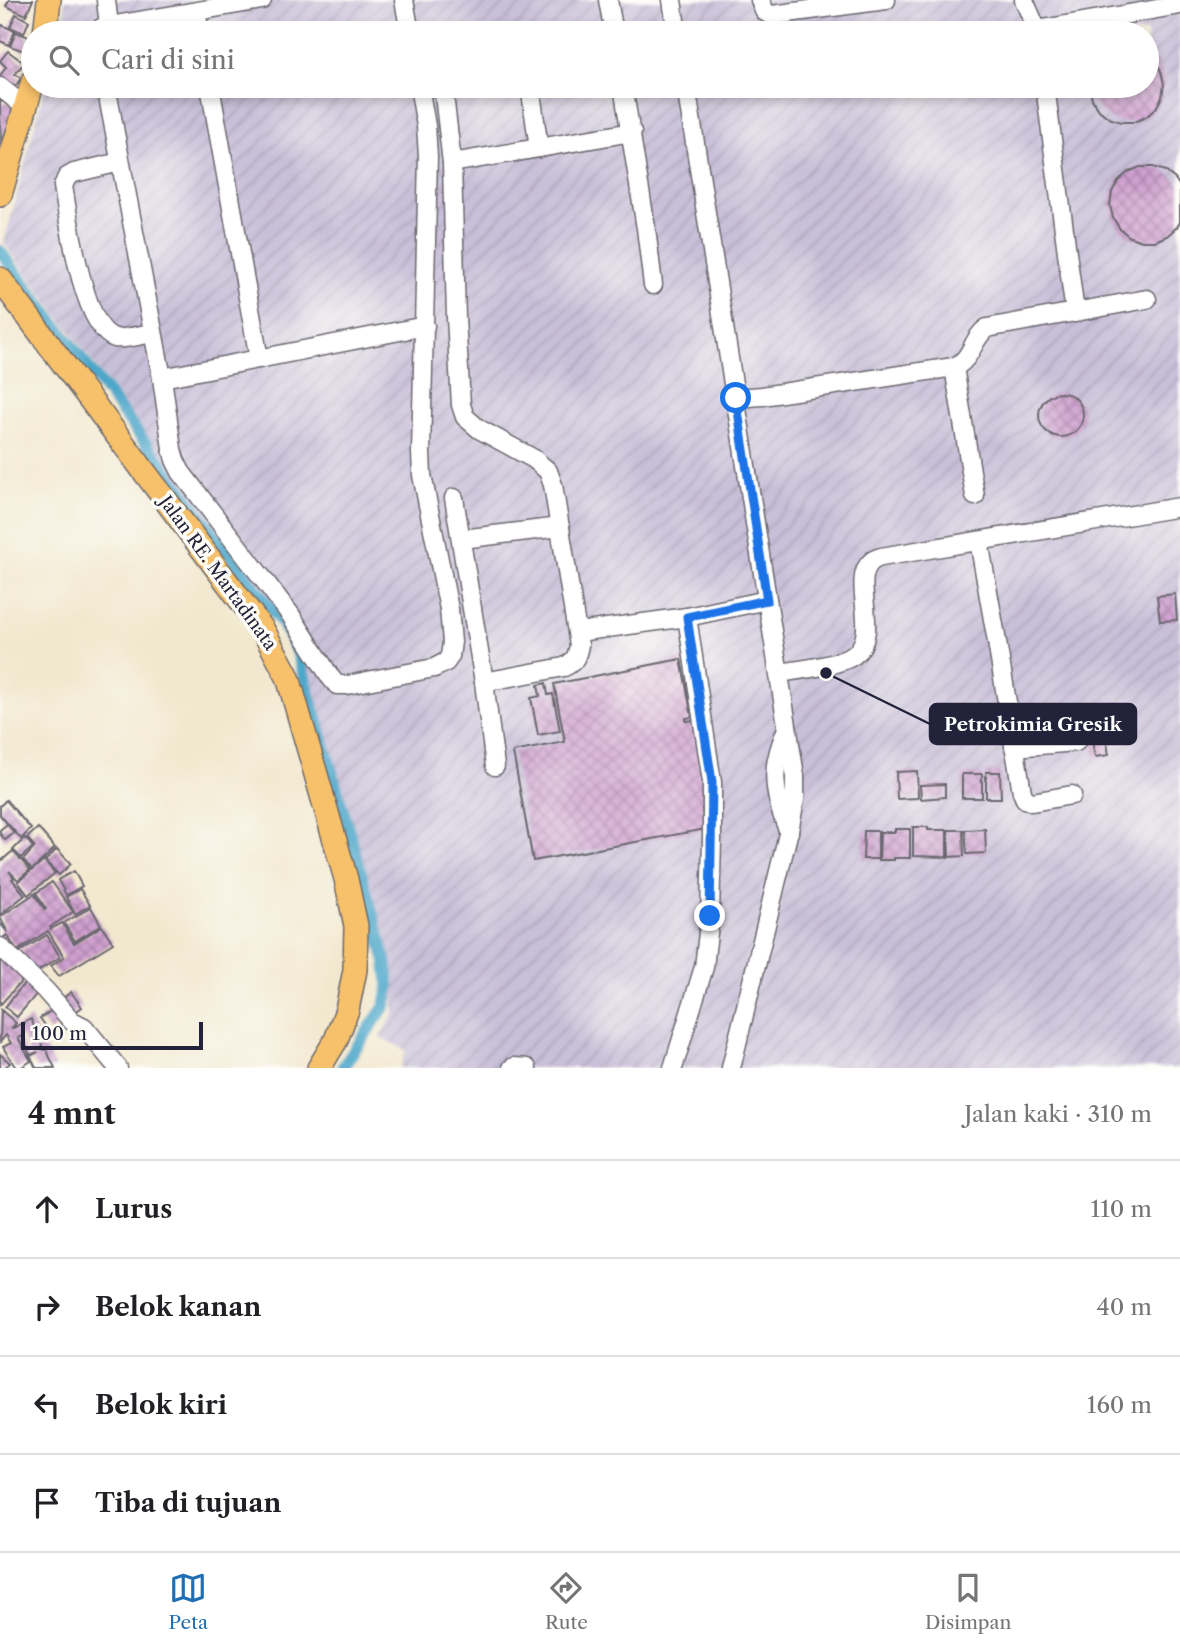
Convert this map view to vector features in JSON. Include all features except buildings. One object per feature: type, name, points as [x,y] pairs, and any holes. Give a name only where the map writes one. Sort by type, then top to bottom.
[{"type":"main road","points":[[47,21],[50,0]]},
{"type":"main road","points":[[0,195],[4,162],[28,98]]},
{"type":"main road","name":"Jalan RE. Martadinata","points":[[4,292],[263,629],[288,677],[346,879],[356,926],[355,970],[347,1010],[336,1040],[319,1068]]},
{"type":"street","points":[[105,21],[106,0]]},
{"type":"street","points":[[150,21],[262,0]]},
{"type":"street","points":[[404,0],[408,21]]},
{"type":"street","points":[[608,0],[612,21]]},
{"type":"street","points":[[672,0],[675,21]]},
{"type":"street","points":[[760,0],[765,12],[772,15],[887,0]]},
{"type":"street","points":[[1024,0],[1033,21]]},
{"type":"street","points":[[1095,21],[1180,5]]},
{"type":"street","points":[[196,12],[198,21]]},
{"type":"street","points":[[0,87],[25,107]]},
{"type":"street","points":[[108,98],[162,378],[174,460],[290,614],[337,685],[434,668],[446,662],[450,656],[452,642],[449,609],[422,475],[428,156],[421,98]]},
{"type":"street","points":[[212,98],[259,359]]},
{"type":"street","points":[[444,98],[452,163],[461,405],[465,418],[479,429],[534,459],[548,471],[553,485],[579,645],[573,664],[484,681]]},
{"type":"street","points":[[532,98],[539,148]]},
{"type":"street","points":[[625,98],[653,285]]},
{"type":"street","points":[[687,98],[795,776],[796,799],[789,832],[731,1068]]},
{"type":"street","points":[[1047,98],[1075,313]]},
{"type":"street","points":[[452,163],[632,132]]},
{"type":"street","points":[[120,162],[74,173],[67,177],[63,186],[78,270],[89,302],[106,332],[114,338],[153,332]]},
{"type":"street","points":[[736,398],[954,367],[962,363],[980,333],[987,328],[1147,299]]},
{"type":"street","points":[[162,378],[425,326]]},
{"type":"street","points":[[954,367],[975,496]]},
{"type":"street","points":[[454,498],[495,766]]},
{"type":"street","points":[[779,673],[833,663],[853,656],[863,644],[866,631],[865,573],[870,562],[881,557],[1180,507]]},
{"type":"street","points":[[461,539],[560,527]]},
{"type":"street","points":[[979,541],[1022,792],[1025,799],[1032,802],[1072,795]]},
{"type":"street","points":[[578,632],[687,617],[767,600]]},
{"type":"street","points":[[673,1068],[704,967],[710,916],[712,782],[687,617]]},
{"type":"street","points":[[1014,747],[1076,742]]},
{"type":"street","points":[[0,947],[45,990],[72,1021],[84,1027],[118,1068]]},
{"type":"street","points":[[512,1068],[527,1068]]},
{"type":"shaded area","points":[[65,0],[1180,0],[1180,1068],[400,1068],[406,1050],[380,1037],[394,1013],[393,980],[301,643],[4,243],[42,98],[1159,98],[1159,21],[62,21]]},
{"type":"waterway","points":[[0,251],[283,625],[298,654],[386,961],[389,988],[385,1006],[342,1068]]},
{"type":"place","name":"Petrokimia Gresik","points":[[826,673]]},
{"type":"route","points":[[710,916],[712,782],[687,617],[767,600],[736,398]]}]
